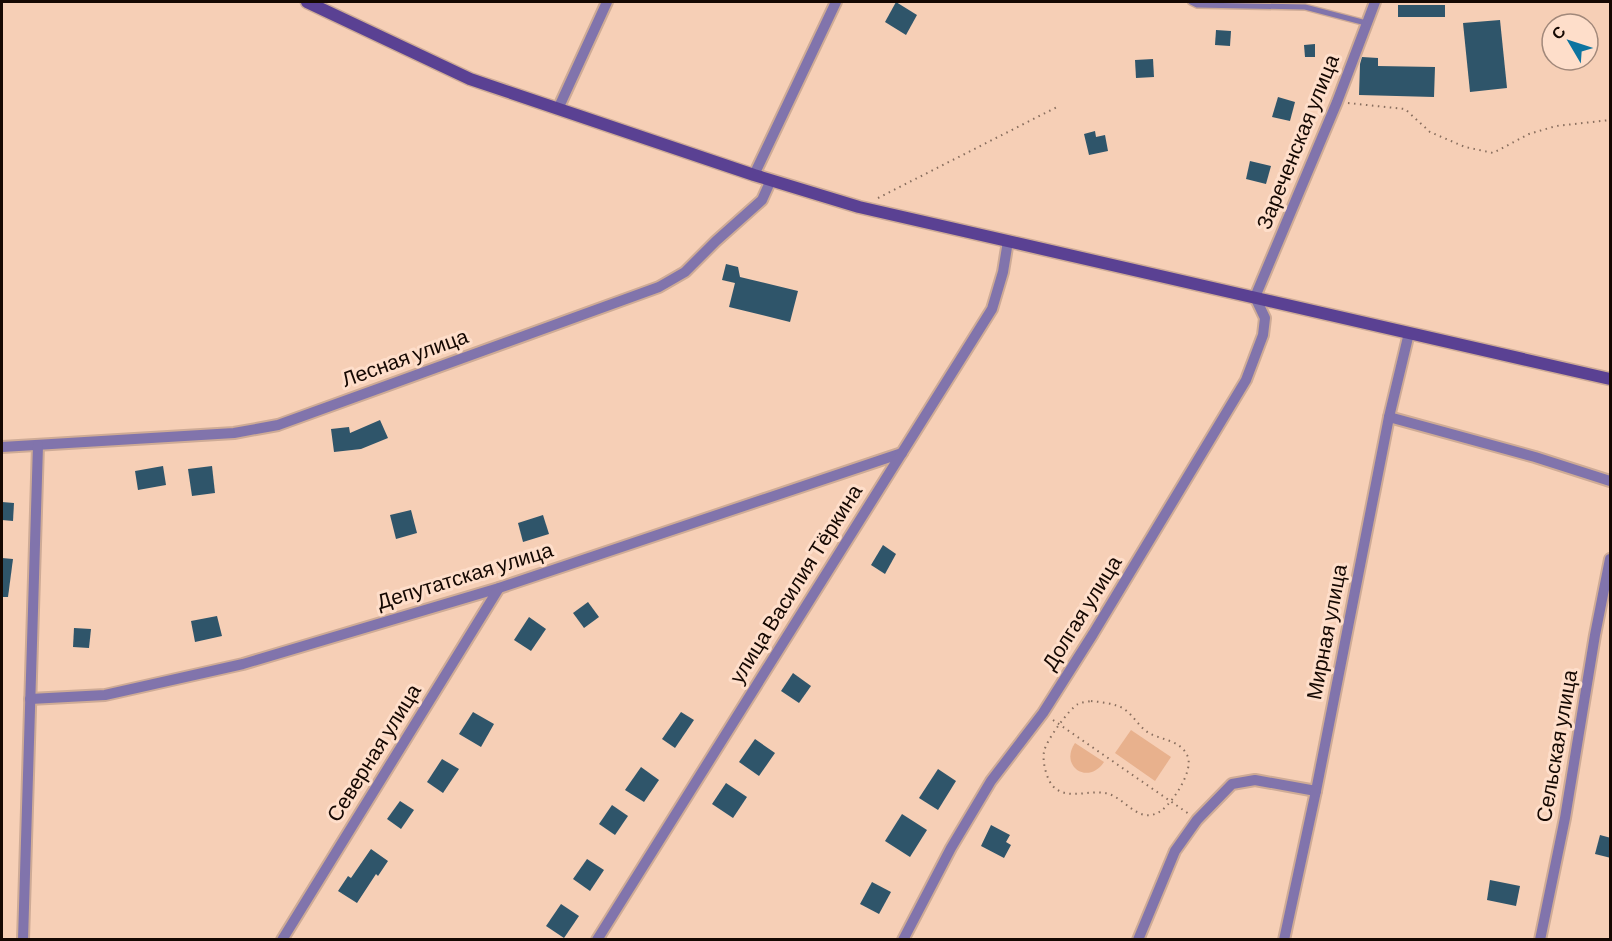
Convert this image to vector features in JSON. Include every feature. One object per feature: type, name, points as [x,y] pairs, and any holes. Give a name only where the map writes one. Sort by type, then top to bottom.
[{"type":"street","points":[[307,2],[470,79],[754,175],[859,207],[1611,379]]},
{"type":"street","points":[[558,109],[607,2]]},
{"type":"street","points":[[754,175],[836,2]]},
{"type":"street","name":"Зареченская улица","points":[[1255,297],[1337,102],[1375,2]]},
{"type":"street","name":"Лесная улица","points":[[2,447],[234,433],[278,425],[659,287],[685,273],[716,241],[762,201],[771,180]]},
{"type":"street","name":"улица Василия Тёркина","points":[[597,939],[992,309],[1003,272],[1008,241]]},
{"type":"street","name":"Долгая улица","points":[[903,939],[951,848],[991,781],[1043,713],[1246,380],[1263,335],[1265,318],[1255,297]]},
{"type":"street","name":"Мирная улица","points":[[1284,939],[1316,791],[1389,417],[1409,333]]},
{"type":"street","points":[[1389,417],[1535,457],[1611,481]]},
{"type":"street","points":[[23,939],[38,445]]},
{"type":"street","name":"Депутатская улица","points":[[30,699],[105,695],[243,664],[499,588],[902,453]]},
{"type":"street","name":"Сельская улица","points":[[1540,939],[1565,818],[1595,635],[1611,559]]},
{"type":"street","name":"Северная улица","points":[[282,939],[499,588]]},
{"type":"street","points":[[1138,939],[1175,851],[1197,820],[1232,784],[1255,780],[1316,791]]},
{"type":"lane","points":[[1191,2],[1197,5],[1305,7],[1366,23]]},
{"type":"path","points":[[1337,102],[1405,109],[1430,132],[1465,147],[1493,153],[1529,134],[1557,126],[1611,120]]},
{"type":"path","points":[[859,207],[1057,107]]},
{"type":"path","points":[[1091,701],[1120,706],[1128,711],[1146,732],[1183,749],[1190,761],[1184,781],[1163,810],[1149,815],[1135,811],[1115,796],[1106,793],[1058,791],[1047,777],[1043,752],[1060,724],[1081,702],[1091,701]]},
{"type":"path","points":[[1043,713],[1197,820]]},
{"type":"shaded area","points":[[1131,730],[1171,757],[1155,781],[1115,753]]},
{"type":"shaded area","points":[[1075,743],[1104,762],[1098,769],[1084,773],[1073,765],[1071,751]]},
{"type":"building","points":[[896,2],[917,15],[906,35],[885,22]]},
{"type":"building","points":[[1398,5],[1445,5],[1445,17],[1398,17]]},
{"type":"building","points":[[1500,20],[1507,88],[1470,92],[1463,23]]},
{"type":"building","points":[[1216,30],[1231,31],[1230,46],[1215,45]]},
{"type":"building","points":[[1315,44],[1315,57],[1305,57],[1304,45]]},
{"type":"building","points":[[1362,57],[1378,58],[1378,66],[1435,67],[1434,97],[1359,95]]},
{"type":"building","points":[[1153,59],[1154,77],[1136,78],[1135,60]]},
{"type":"building","points":[[1278,97],[1295,102],[1290,121],[1272,117]]},
{"type":"building","points":[[1095,131],[1096,137],[1105,135],[1108,151],[1089,155],[1084,134]]},
{"type":"building","points":[[1250,161],[1271,166],[1266,184],[1246,179]]},
{"type":"building","points":[[726,264],[738,267],[740,277],[798,291],[790,322],[729,307],[735,283],[722,280]]},
{"type":"building","points":[[380,420],[388,438],[361,449],[334,452],[331,429],[349,427],[350,433]]},
{"type":"building","points":[[163,466],[166,485],[138,490],[135,471]]},
{"type":"building","points":[[212,466],[215,493],[192,496],[188,469]]},
{"type":"building","points":[[2,502],[14,503],[13,521],[2,520]]},
{"type":"building","points":[[411,510],[417,533],[396,539],[390,515]]},
{"type":"building","points":[[543,515],[549,534],[523,542],[518,523]]},
{"type":"building","points":[[883,545],[896,554],[885,574],[871,565]]},
{"type":"building","points":[[2,558],[13,559],[8,597],[2,597]]},
{"type":"building","points":[[588,602],[599,617],[584,628],[573,613]]},
{"type":"building","points":[[217,616],[222,636],[195,642],[191,621]]},
{"type":"building","points":[[529,617],[546,629],[531,651],[514,640]]},
{"type":"building","points":[[74,628],[91,629],[89,648],[73,647]]},
{"type":"building","points":[[793,673],[811,686],[799,703],[781,691]]},
{"type":"building","points":[[473,712],[494,724],[481,747],[459,734]]},
{"type":"building","points":[[681,712],[694,720],[675,748],[662,739]]},
{"type":"building","points":[[755,739],[775,753],[759,776],[739,762]]},
{"type":"building","points":[[442,759],[459,769],[443,793],[427,782]]},
{"type":"building","points":[[641,767],[659,780],[644,802],[625,790]]},
{"type":"building","points":[[938,769],[956,781],[938,810],[919,798]]},
{"type":"building","points":[[726,783],[747,797],[733,818],[712,804]]},
{"type":"building","points":[[400,801],[414,810],[401,829],[387,819]]},
{"type":"building","points":[[612,805],[628,816],[615,835],[599,824]]},
{"type":"building","points":[[902,814],[927,830],[910,857],[885,841]]},
{"type":"building","points":[[991,825],[1010,835],[1006,842],[1011,845],[1004,858],[981,846]]},
{"type":"building","points":[[1600,835],[1611,838],[1611,858],[1595,854]]},
{"type":"building","points":[[371,849],[388,861],[378,876],[376,874],[357,903],[338,891],[348,876],[351,878]]},
{"type":"building","points":[[587,859],[604,870],[590,891],[573,879]]},
{"type":"building","points":[[1490,880],[1520,886],[1516,906],[1487,900]]},
{"type":"building","points":[[872,882],[891,892],[879,914],[860,904]]},
{"type":"building","points":[[561,904],[579,916],[564,938],[546,926]]}]
